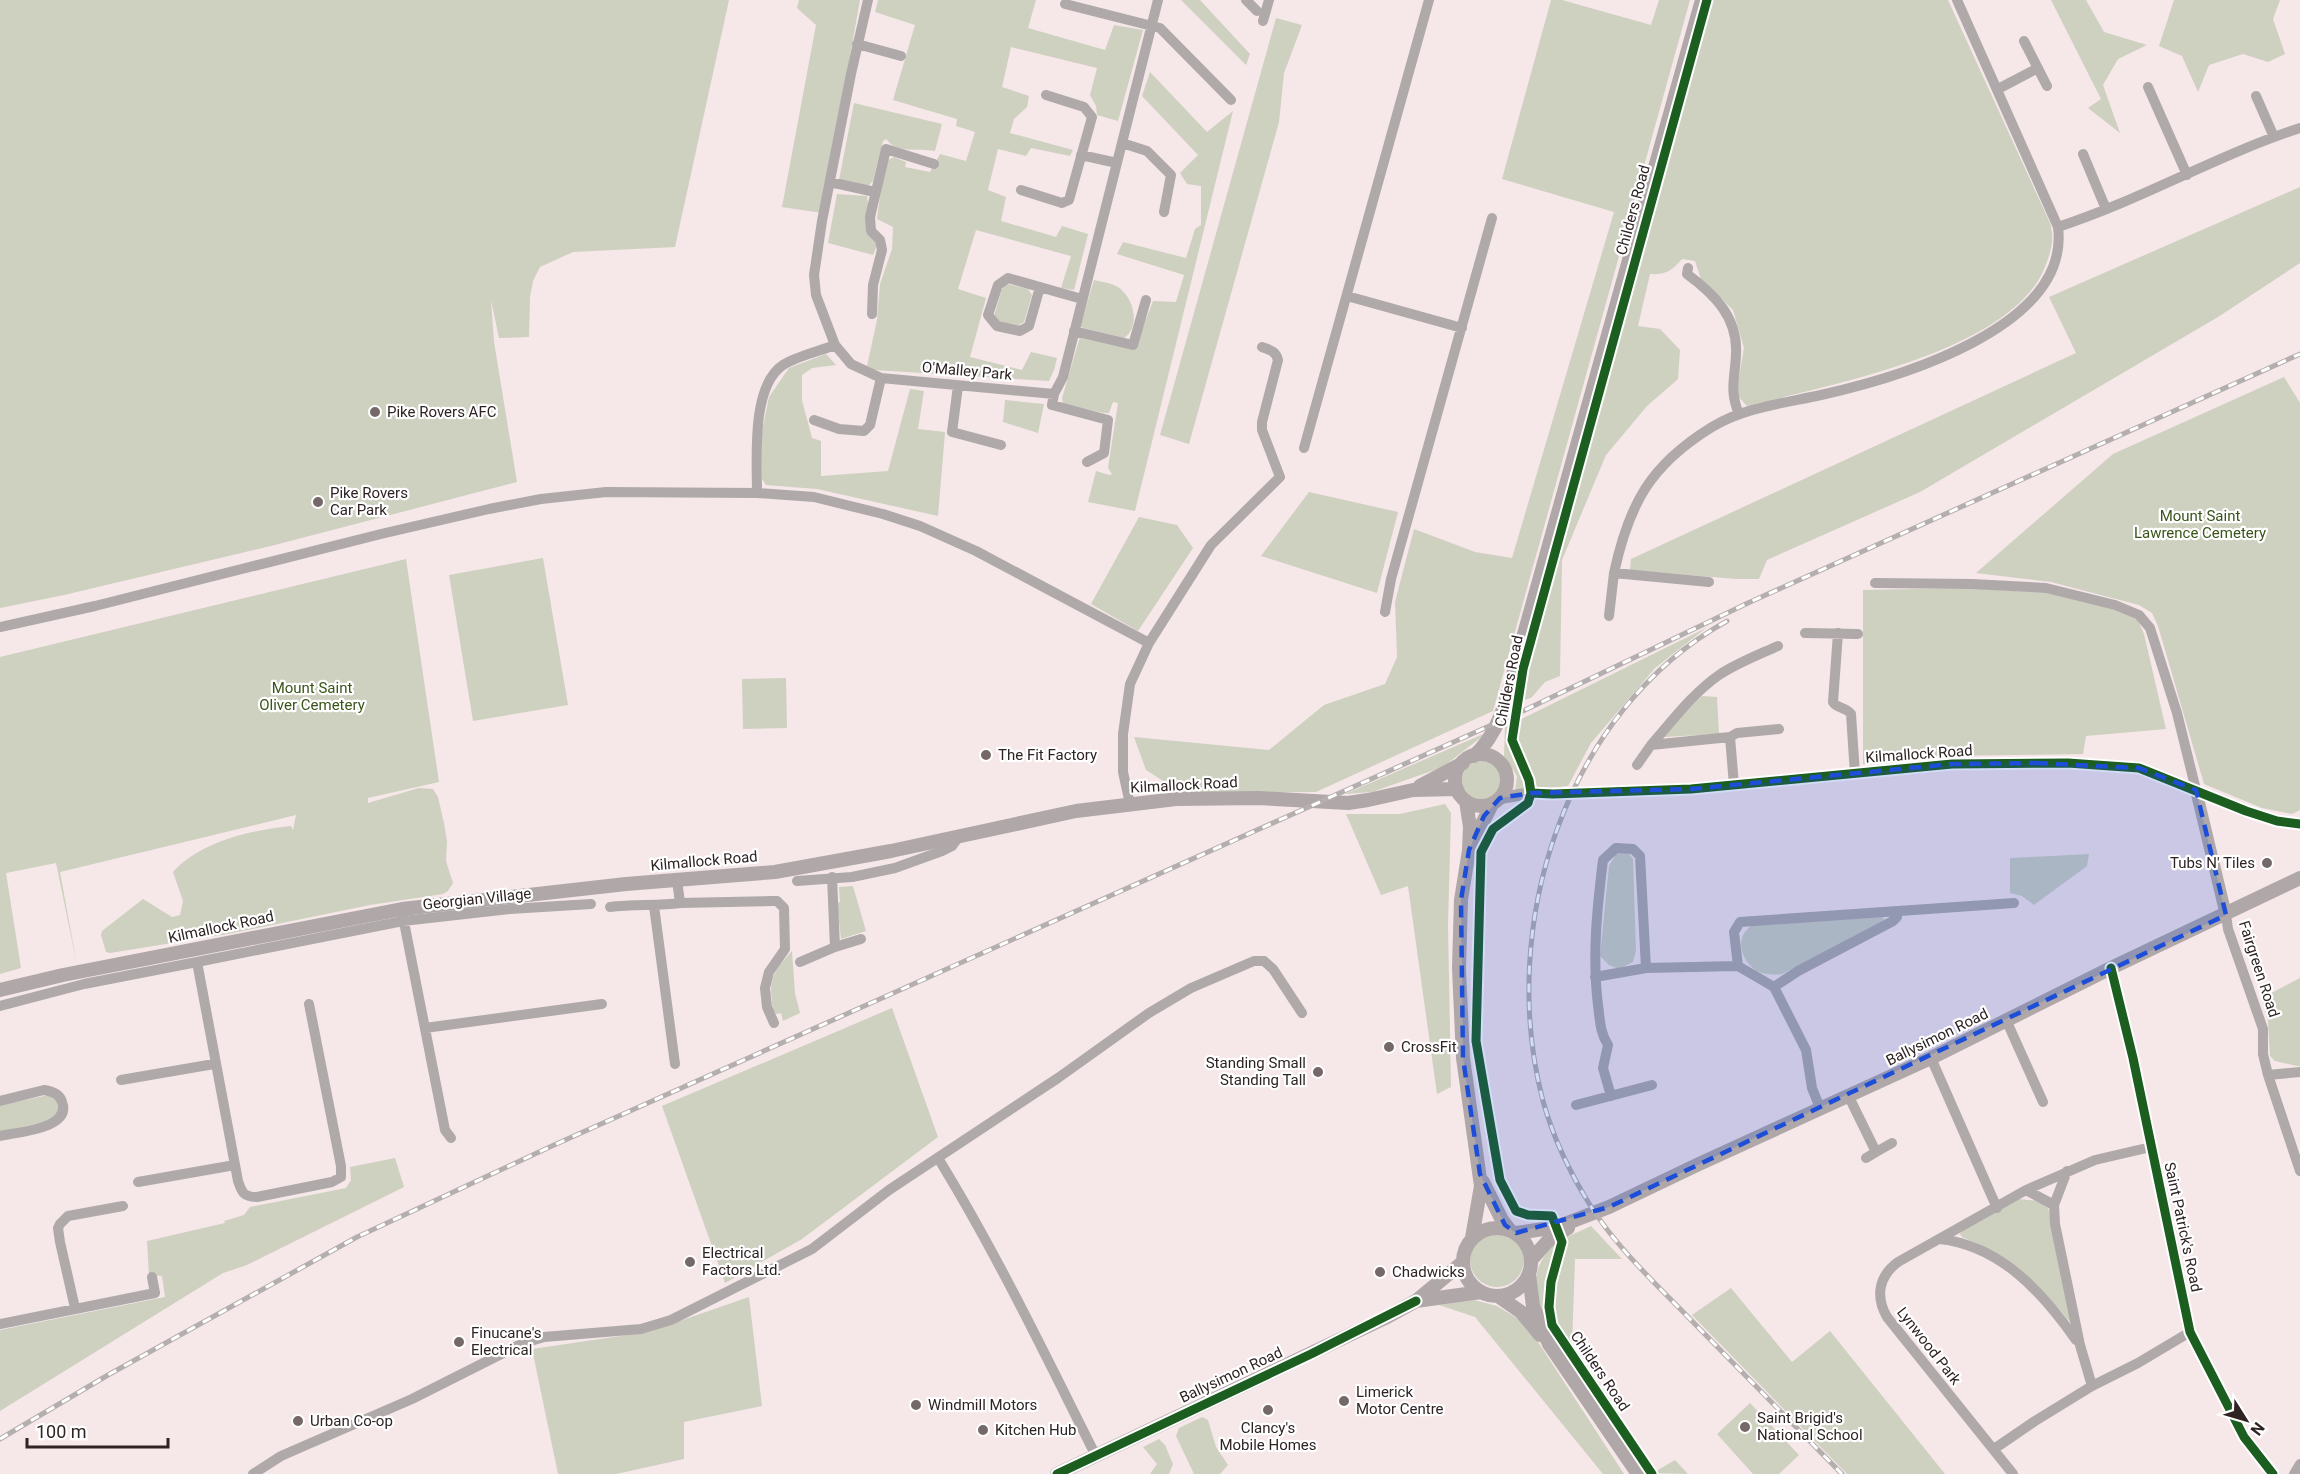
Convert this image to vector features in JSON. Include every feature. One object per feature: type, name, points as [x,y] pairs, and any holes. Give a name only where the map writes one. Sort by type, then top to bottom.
[{"type":"main road","name":"Childers Road","points":[[1501,764],[1498,753],[1498,724],[1702,0]]},
{"type":"main road","name":"Childers Road","points":[[1469,759],[1483,748],[1498,724]]},
{"type":"main road","points":[[1469,850],[1484,816],[1507,783],[1507,775],[1501,764],[1491,757],[1469,759],[1456,775],[1457,789],[1466,801],[1470,827],[1469,850],[1461,900],[1458,968],[1463,1058],[1480,1174],[1480,1196],[1472,1238],[1465,1249],[1462,1262],[1466,1276],[1475,1288],[1481,1292],[1498,1296],[1516,1290],[1529,1275],[1532,1260],[1527,1244],[1502,1220],[1488,1196],[1480,1174]]},
{"type":"main road","name":"Kilmallock Road","points":[[1413,790],[1469,759]]},
{"type":"main road","name":"Kilmallock Road","points":[[0,990],[63,975],[127,969],[403,915],[510,904],[677,880],[775,872],[891,851],[1076,811],[1176,799],[1259,798],[1348,803],[1368,801],[1413,790],[1457,789]]},
{"type":"main road","points":[[1466,801],[1481,806],[1496,801]]},
{"type":"main road","name":"Ballysimon Road","points":[[1513,1231],[1557,1227],[1586,1217],[2007,1022],[2111,968],[2300,878]]},
{"type":"main road","name":"Ballysimon Road","points":[[1532,1260],[1548,1242],[1586,1217]]},
{"type":"main road","points":[[1472,1238],[1485,1229],[1513,1231]]},
{"type":"main road","name":"Ballysimon Road","points":[[1057,1474],[1311,1354],[1416,1301],[1462,1262]]},
{"type":"main road","name":"Childers Road","points":[[1529,1275],[1533,1306],[1549,1344]]},
{"type":"main road","name":"Ballysimon Road","points":[[1416,1301],[1481,1292]]},
{"type":"main road","name":"Childers Road","points":[[1498,1296],[1521,1312],[1549,1344],[1638,1474]]},
{"type":"street","name":"O'Malley Park","points":[[867,0],[856,44],[822,221],[815,286],[835,345],[851,364],[881,378],[1054,394]]},
{"type":"street","points":[[1087,462],[1104,453],[1108,420],[1052,405],[1054,394],[1062,377],[1158,0]]},
{"type":"street","points":[[1246,0],[1257,10]]},
{"type":"street","points":[[1263,21],[1269,0]]},
{"type":"street","points":[[1304,448],[1429,0]]},
{"type":"street","points":[[1609,616],[1614,573],[1622,536],[1632,511],[1646,486],[1667,461],[1690,442],[1714,426],[1739,414],[1823,395],[1882,378],[1944,356],[1977,340],[2020,311],[2041,291],[2055,265],[2059,245],[2058,227],[1957,0]]},
{"type":"street","points":[[1065,4],[1160,28],[1231,100]]},
{"type":"street","points":[[2024,41],[2047,86]]},
{"type":"street","points":[[856,44],[901,56]]},
{"type":"street","points":[[1998,89],[2038,68]]},
{"type":"street","points":[[2148,87],[2187,175]]},
{"type":"street","points":[[1021,189],[1062,203],[1069,200],[1092,117],[1084,107],[1046,95]]},
{"type":"street","points":[[2256,96],[2274,137]]},
{"type":"street","points":[[2058,227],[2300,128]]},
{"type":"street","points":[[1122,143],[1147,151],[1171,175],[1164,212]]},
{"type":"street","points":[[872,314],[873,285],[882,250],[880,240],[871,231],[870,217],[886,149],[934,164]]},
{"type":"street","points":[[2083,153],[2106,209]]},
{"type":"street","points":[[1081,154],[1117,163]]},
{"type":"street","points":[[830,182],[875,192]]},
{"type":"street","points":[[1385,612],[1391,579],[1492,218]]},
{"type":"street","points":[[1688,268],[1687,274],[1715,297],[1731,320],[1736,353],[1733,400],[1739,414]]},
{"type":"street","points":[[1040,287],[1029,326],[1020,331],[997,326],[988,315],[998,285],[1008,278],[1040,287],[1082,299]]},
{"type":"street","points":[[1347,296],[1462,328]]},
{"type":"street","points":[[1074,331],[1133,345],[1146,300]]},
{"type":"street","points":[[757,493],[758,411],[768,384],[782,366],[835,345]]},
{"type":"street","points":[[1130,804],[1123,772],[1123,734],[1130,684],[1149,643],[1211,545],[1280,477],[1262,430],[1278,360],[1273,351],[1262,347]]},
{"type":"street","points":[[814,420],[839,429],[864,431],[870,425],[881,378]]},
{"type":"street","points":[[958,386],[952,432],[1001,445]]},
{"type":"street","points":[[0,627],[95,606],[381,534],[541,499],[606,492],[757,493],[814,497],[884,514],[920,526],[976,551],[1149,643]]},
{"type":"street","points":[[1614,573],[1709,582]]},
{"type":"street","points":[[1875,583],[1972,584],[2046,588],[2115,605],[2139,615],[2150,628],[2170,692],[2226,915]]},
{"type":"street","points":[[1805,633],[1858,634]]},
{"type":"street","points":[[1838,633],[1833,702],[1834,705],[1848,710],[1851,714],[1855,774]]},
{"type":"street","points":[[1637,765],[1651,745],[1687,704],[1717,676],[1778,646]]},
{"type":"street","points":[[1651,745],[1730,737],[1737,733],[1779,729]]},
{"type":"street","points":[[1730,737],[1734,785]]},
{"type":"street","name":"Kilmallock Road","points":[[1496,801],[1531,793],[1691,789],[1952,764],[2068,763],[2139,768],[2246,811],[2300,824]]},
{"type":"street","points":[[797,881],[852,877],[895,868],[952,846],[960,835]]},
{"type":"street","points":[[1611,1096],[1603,1068],[1608,1045],[1602,1035],[1594,976],[1595,928],[1603,860],[1616,848],[1633,849],[1640,856],[1646,968]]},
{"type":"street","points":[[891,851],[895,868]]},
{"type":"street","points":[[832,877],[836,947]]},
{"type":"street","points":[[677,880],[680,903]]},
{"type":"street","points":[[610,907],[626,904],[654,906],[680,903],[773,901],[781,904],[785,916],[785,949],[769,972],[765,988],[767,1007],[774,1023]]},
{"type":"street","points":[[1738,966],[1734,932],[1740,922],[2014,903]]},
{"type":"street","name":"Georgian Village","points":[[510,904],[591,904]]},
{"type":"street","points":[[654,906],[675,1064]]},
{"type":"street","points":[[1774,987],[1798,971],[1893,921],[1898,911]]},
{"type":"street","name":"Georgian Village","points":[[403,915],[445,1130],[451,1138]]},
{"type":"street","name":"Fairgreen Road","points":[[2226,915],[2228,929],[2263,1029],[2263,1054],[2268,1075],[2300,1172]]},
{"type":"street","points":[[0,1006],[127,969],[197,962],[308,933]]},
{"type":"street","points":[[800,962],[861,939]]},
{"type":"street","points":[[253,1474],[281,1456],[412,1399],[532,1340],[641,1329],[686,1314],[812,1249],[889,1190],[1054,1081],[1149,1013],[1191,988],[1254,961],[1266,961],[1274,969],[1302,1013]]},
{"type":"street","points":[[197,962],[214,1064],[235,1165],[243,1193],[247,1197],[332,1182],[341,1177],[342,1168],[309,1004]]},
{"type":"street","points":[[1594,976],[1646,968],[1738,966],[1774,987],[1806,1050],[1812,1088],[1820,1108]]},
{"type":"street","name":"Saint Patrick's Road","points":[[2111,968],[2133,1058],[2190,1332],[2244,1437],[2273,1474]]},
{"type":"street","points":[[425,1028],[602,1004]]},
{"type":"street","points":[[2007,1022],[2043,1102]]},
{"type":"street","points":[[1931,1058],[1997,1208]]},
{"type":"street","points":[[121,1080],[214,1064]]},
{"type":"street","points":[[2268,1075],[2300,1072]]},
{"type":"street","points":[[1576,1106],[1652,1085]]},
{"type":"street","points":[[0,1101],[44,1090],[60,1097],[64,1104],[60,1119],[53,1125],[0,1136]]},
{"type":"street","points":[[1849,1097],[1876,1152]]},
{"type":"street","points":[[1866,1158],[1892,1143]]},
{"type":"street","name":"Lynwood Park","points":[[2013,1474],[1887,1317],[1881,1304],[1882,1279],[1889,1268],[2026,1190],[2095,1160],[2151,1147]]},
{"type":"street","points":[[938,1158],[974,1216],[1039,1338],[1096,1456]]},
{"type":"street","points":[[138,1182],[235,1165]]},
{"type":"street","points":[[2067,1171],[2054,1205],[2055,1224],[2080,1345],[2092,1386]]},
{"type":"street","points":[[2026,1190],[2054,1205]]},
{"type":"street","points":[[75,1308],[58,1228],[68,1216],[123,1206]]},
{"type":"street","points":[[1940,1239],[1953,1240],[1976,1247],[2018,1272],[2047,1302],[2080,1345]]},
{"type":"street","points":[[0,1324],[155,1293],[152,1277]]},
{"type":"street","points":[[1994,1449],[2092,1386],[2138,1363],[2190,1332]]},
{"type":"street","points":[[2294,1474],[2300,1464]]},
{"type":"highlighted area","points":[[2036,763],[2139,768],[2196,790],[2226,915],[1609,1207],[1516,1233],[1505,1225],[1480,1174],[1463,1058],[1461,900],[1469,850],[1484,816],[1500,798],[1531,793],[1691,789],[1952,764]]},
{"type":"green space","points":[[0,0],[729,0],[675,247],[573,252],[540,267],[533,281],[530,297],[529,337],[499,338],[491,300],[494,342],[517,482],[267,547],[0,608]]},
{"type":"green space","points":[[799,0],[860,0],[822,213],[782,207],[816,25],[797,8]]},
{"type":"green space","points":[[878,0],[1036,0],[1028,28],[1105,50],[1114,25],[1143,30],[1118,121],[1097,115],[1096,106],[1090,95],[1097,68],[1011,47],[1002,87],[1029,96],[1027,107],[1014,119],[1010,133],[1073,150],[1070,156],[1031,148],[1026,156],[998,149],[988,190],[1006,197],[1001,221],[1056,237],[1062,226],[1088,234],[1074,290],[1061,288],[1071,256],[976,230],[958,289],[986,298],[970,357],[1022,370],[1031,352],[1057,358],[1049,381],[874,370],[867,366],[877,320],[880,284],[892,249],[893,227],[877,219],[883,174],[888,160],[894,157],[906,162],[905,167],[930,172],[940,154],[966,161],[975,132],[956,126],[957,119],[893,100],[915,25],[875,12]]},
{"type":"green space","points":[[1181,0],[1200,0],[1250,54],[1246,65]]},
{"type":"green space","points":[[1551,0],[1562,0],[1651,25],[1659,0],[1690,0],[1493,711],[1316,792],[1182,793],[1146,770],[1134,737],[1269,750],[1324,705],[1385,684],[1397,657],[1395,602],[1414,529],[1475,552],[1512,558],[1614,212],[1502,179]]},
{"type":"green space","points":[[1707,0],[1948,0],[2050,223],[2051,250],[2045,267],[2026,297],[1996,322],[1957,343],[1868,375],[1747,406],[1736,394],[1744,348],[1733,310],[1701,279],[1695,261],[1682,259],[1668,271],[1650,274],[1638,326],[1660,329],[1680,350],[1678,379],[1647,406],[1606,455],[1562,560],[1560,676],[1545,682],[1531,698],[1520,701],[1632,272]]},
{"type":"green space","points":[[2051,0],[2086,0],[2104,32],[2147,45],[2118,59],[2103,85],[2120,133],[2088,108],[2101,99]]},
{"type":"green space","points":[[2174,0],[2280,0],[2273,19],[2285,54],[2268,62],[2243,54],[2209,65],[2198,92],[2182,56],[2159,46]]},
{"type":"green space","points":[[1276,18],[1302,25],[1284,73],[1279,122],[1189,444],[1160,435]]},
{"type":"green space","points":[[1150,72],[1207,132],[1233,111],[1135,511],[1088,502],[1096,471],[1112,474],[1108,468],[1118,403],[1113,402],[1109,413],[1104,413],[1063,404],[1062,398],[1080,337],[1135,348],[1153,301],[1176,302],[1184,275],[1117,254],[1123,242],[1186,258],[1195,229],[1201,225],[1201,186],[1187,184],[1180,173],[1198,155],[1142,96]]},
{"type":"green space","points":[[854,103],[942,124],[935,151],[902,149],[886,139],[883,141],[873,181],[867,187],[839,180]]},
{"type":"green space","points":[[2300,187],[2300,263],[2218,317],[1920,492],[1767,560],[1759,579],[1630,570],[1631,559],[2076,353],[2049,297]]},
{"type":"green space","points":[[837,194],[867,196],[869,209],[866,233],[878,243],[873,255],[828,243]]},
{"type":"green space","points":[[1094,280],[1118,287],[1128,298],[1134,319],[1129,333],[1124,338],[1080,327]]},
{"type":"green space","points":[[1008,284],[1028,289],[1032,295],[1024,322],[1017,326],[998,322],[994,316],[1003,286]]},
{"type":"green space","points":[[826,354],[836,365],[812,368],[802,375],[802,400],[812,438],[821,441],[821,476],[888,471],[910,389],[924,391],[918,429],[945,432],[938,516],[817,489],[766,485],[762,479],[761,436],[769,397],[789,368]]},
{"type":"green space","name":"Mount Saint Lawrence Cemetery","points":[[2284,377],[2300,403],[2300,810],[2292,814],[2262,808],[2204,784],[2158,626],[2152,613],[2139,605],[2051,582],[1976,573],[2113,454]]},
{"type":"green space","points":[[1005,400],[1044,404],[1038,433],[1003,422]]},
{"type":"green space","points":[[1309,492],[1398,512],[1377,593],[1261,556]]},
{"type":"green space","points":[[1139,517],[1177,525],[1193,548],[1138,631],[1091,604]]},
{"type":"green space","points":[[543,558],[568,705],[473,721],[449,575]]},
{"type":"green space","name":"Mount Saint Oliver Cemetery","points":[[406,559],[439,782],[368,798],[368,803],[419,788],[433,789],[438,797],[447,841],[446,861],[453,883],[448,891],[443,894],[370,905],[228,934],[106,952],[102,931],[143,899],[172,917],[180,915],[183,901],[173,872],[184,862],[212,845],[243,834],[291,826],[293,830],[296,815],[60,872],[77,965],[56,863],[6,873],[21,968],[0,974],[0,657]]},
{"type":"green space","points":[[1969,588],[2046,593],[2112,609],[2138,620],[2144,634],[2166,729],[2086,736],[2083,754],[1934,756],[1863,764],[1863,590]]},
{"type":"green space","points":[[1706,628],[1655,668],[1591,743],[1568,786],[1515,791],[1517,776],[1504,756],[1505,727]]},
{"type":"green space","points":[[786,678],[787,728],[743,729],[742,679]]},
{"type":"green space","points":[[1702,696],[1717,697],[1719,734],[1664,737],[1673,724]]},
{"type":"green space","points":[[1488,732],[1443,767],[1372,792],[1345,794]]},
{"type":"green space","points":[[1482,761],[1496,767],[1502,781],[1496,795],[1482,801],[1468,795],[1462,781],[1468,767]]},
{"type":"green space","points":[[1445,804],[1451,813],[1448,925],[1451,1087],[1437,1094],[1408,886],[1381,895],[1346,814],[1400,814]]},
{"type":"green space","points":[[1627,851],[1633,859],[1636,951],[1633,962],[1619,969],[1609,965],[1600,956],[1609,866],[1616,854]]},
{"type":"green space","points":[[2089,854],[2087,866],[2034,905],[2022,896],[2010,893],[2010,858]]},
{"type":"green space","points":[[853,886],[866,931],[841,939],[837,903],[840,902],[839,887]]},
{"type":"green space","points":[[1883,917],[1884,920],[1782,974],[1757,971],[1751,967],[1742,949],[1743,937],[1751,926]]},
{"type":"green space","points":[[792,951],[795,993],[800,1013],[783,1021],[781,1013],[776,1014],[773,1009],[771,985],[778,968]]},
{"type":"green space","points":[[2300,978],[2300,1066],[2297,1066],[2275,1061],[2270,1056],[2268,1021],[2262,998]]},
{"type":"green space","points":[[892,1008],[938,1137],[802,1239],[725,1283],[662,1106]]},
{"type":"green space","points":[[49,1095],[56,1099],[59,1110],[53,1120],[0,1132],[0,1105]]},
{"type":"green space","points":[[395,1158],[404,1187],[247,1265],[223,1273],[0,1411],[0,1330],[165,1297],[162,1276],[149,1275],[147,1241],[225,1223],[224,1221],[244,1215],[250,1207],[346,1188],[351,1180],[350,1167]]},
{"type":"green space","points":[[2018,1199],[2040,1201],[2048,1207],[2070,1322],[2034,1282],[2010,1262],[1960,1234],[1961,1231]]},
{"type":"green space","points":[[1591,1226],[1622,1259],[1575,1259],[1572,1346],[1638,1443],[1627,1448],[1551,1335],[1537,1301],[1535,1284],[1539,1267],[1548,1251],[1562,1240]]},
{"type":"green space","points":[[1497,1233],[1507,1235],[1516,1241],[1522,1250],[1524,1260],[1522,1270],[1516,1279],[1507,1285],[1497,1287],[1487,1285],[1478,1279],[1472,1270],[1470,1260],[1472,1250],[1478,1241],[1487,1235]]},
{"type":"green space","points":[[1731,1288],[1792,1362],[1830,1331],[1945,1474],[1847,1474],[1692,1315]]},
{"type":"green space","points":[[749,1297],[762,1406],[684,1422],[684,1459],[616,1474],[558,1474],[532,1349],[648,1332]]},
{"type":"green space","points":[[1474,1300],[1497,1306],[1520,1320],[1538,1342],[1624,1474],[1603,1474],[1475,1317],[1439,1305]]},
{"type":"green space","points":[[1750,1403],[1799,1455],[1779,1474],[1753,1474],[1717,1434]]},
{"type":"green space","points":[[1202,1417],[1208,1420],[1216,1447],[1228,1465],[1220,1474],[1194,1474],[1176,1436],[1179,1428]]},
{"type":"green space","points":[[1159,1439],[1165,1445],[1173,1464],[1169,1474],[1150,1474],[1157,1464],[1143,1447]]},
{"type":"green space","points":[[1675,1460],[1688,1474],[1653,1473]]},
{"type":"railway","points":[[0,1439],[108,1375],[357,1237],[554,1145],[1525,710],[1748,603],[2300,354]]},
{"type":"railway","points":[[1727,621],[1671,660],[1623,710],[1585,767],[1557,830],[1538,896],[1530,965],[1531,1034],[1543,1101],[1552,1128],[1576,1180],[1601,1221],[1649,1278],[1842,1474]]},
{"type":"cycle path","points":[[1652,1474],[1552,1325],[1549,1307],[1551,1282],[1562,1242],[1552,1216],[1528,1215],[1516,1211],[1500,1180],[1476,1041],[1481,852],[1493,829],[1528,803],[1531,793],[1529,780],[1512,740],[1523,669],[1707,0]]},
{"type":"cycle path","points":[[1531,793],[1691,789],[1952,764],[2068,763],[2139,768],[2246,811],[2277,821],[2300,824]]},
{"type":"cycle path","points":[[2111,968],[2133,1058],[2190,1332],[2244,1437],[2273,1474]]},
{"type":"cycle path","points":[[1057,1474],[1311,1354],[1416,1301]]},
{"type":"place","name":"Pike Rovers AFC","points":[[375,412]]},
{"type":"place","name":"Pike Rovers Car Park","points":[[318,502]]},
{"type":"place","name":"The Fit Factory","points":[[986,755]]},
{"type":"place","name":"Tubs N' Tiles","points":[[2267,863]]},
{"type":"place","name":"CrossFit","points":[[1389,1047]]},
{"type":"place","name":"Standing Small Standing Tall","points":[[1318,1072]]},
{"type":"place","name":"Electrical Factors Ltd.","points":[[690,1262]]},
{"type":"place","name":"Chadwicks","points":[[1380,1272]]},
{"type":"place","name":"Finucane's Electrical","points":[[459,1342]]},
{"type":"place","name":"Limerick Motor Centre","points":[[1344,1401]]},
{"type":"place","name":"Windmill Motors","points":[[916,1405]]},
{"type":"place","name":"Clancy's Mobile Homes","points":[[1268,1410]]},
{"type":"place","name":"Urban Co-op","points":[[298,1421]]},
{"type":"place","name":"Saint Brigid's National School","points":[[1745,1427]]},
{"type":"place","name":"Kitchen Hub","points":[[983,1430]]}]
